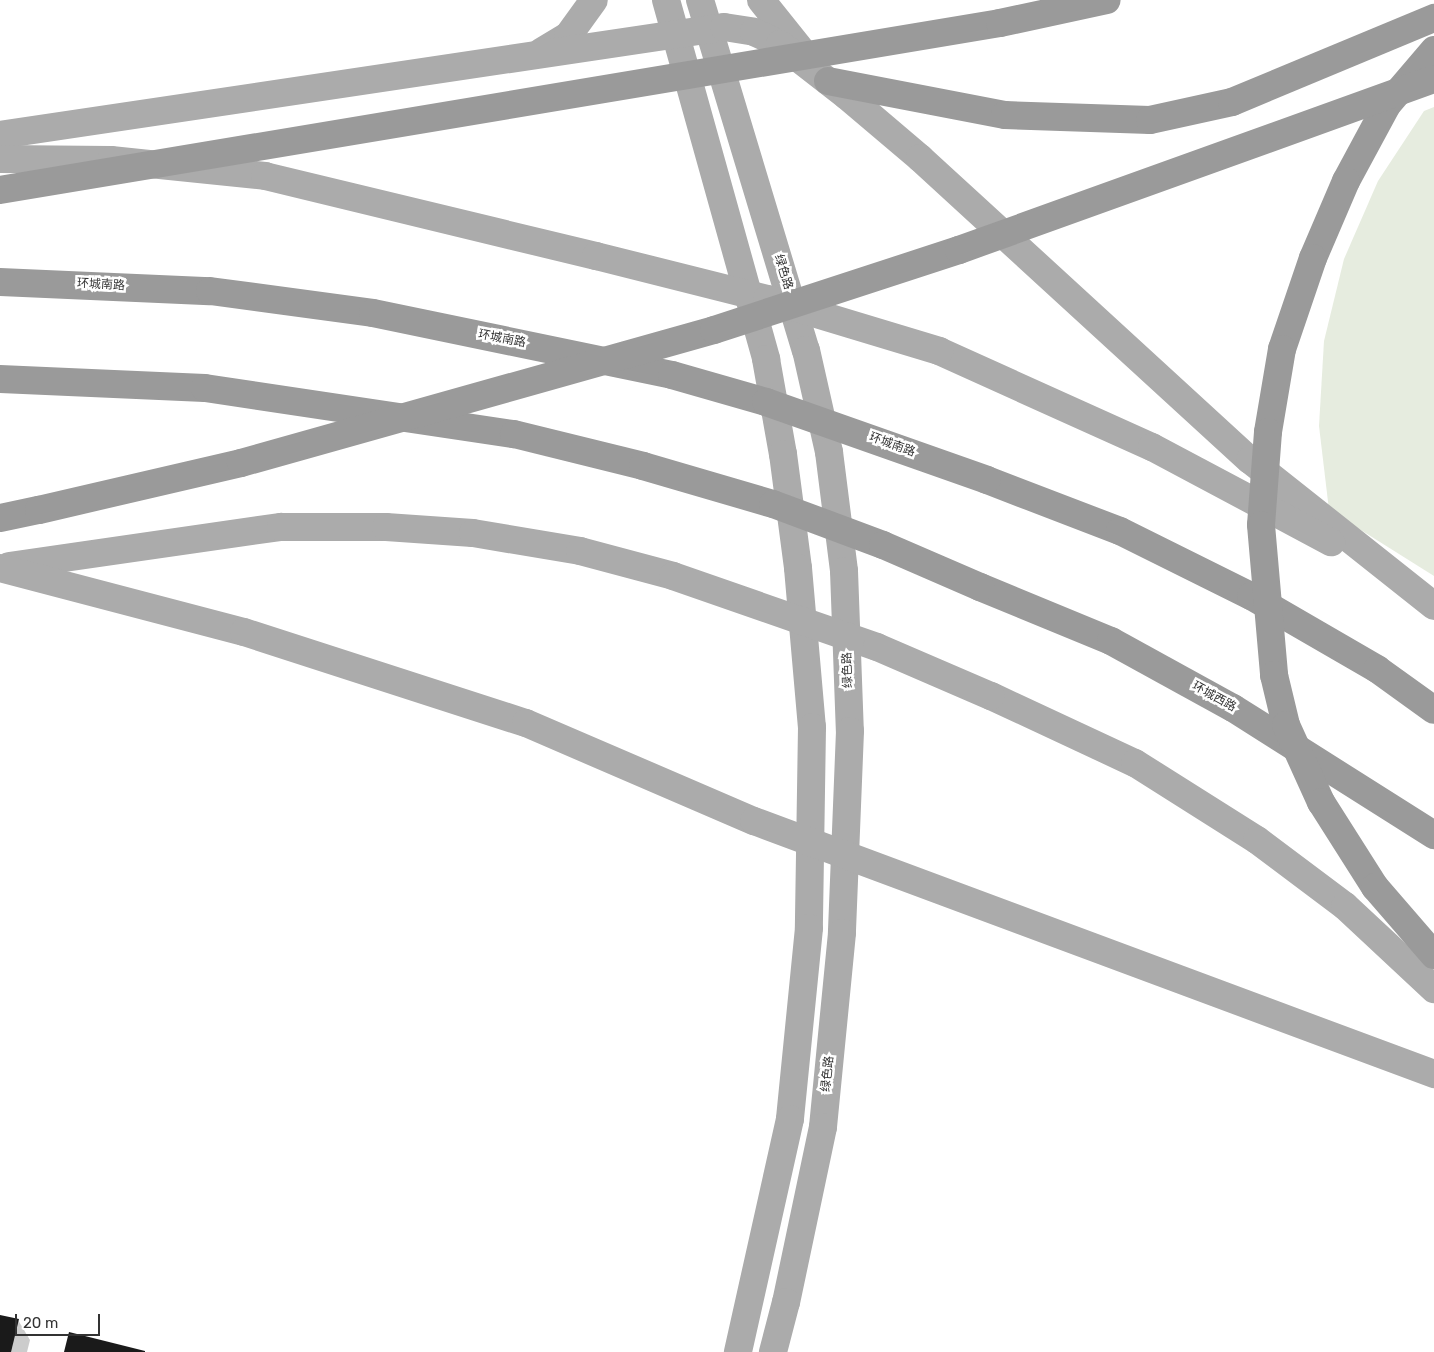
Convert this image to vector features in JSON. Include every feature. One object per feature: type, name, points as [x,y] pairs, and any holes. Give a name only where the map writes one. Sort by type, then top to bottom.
[{"type":"highway","points":[[0,190],[981,26],[1107,0]]},
{"type":"highway","points":[[828,81],[1005,115],[1150,120],[1232,102],[1434,18]]},
{"type":"highway","points":[[1434,50],[1387,105],[1346,181],[1314,258],[1282,349],[1268,432],[1261,525],[1274,675],[1286,726],[1321,802],[1375,887],[1434,955]]},
{"type":"highway","points":[[0,518],[242,464],[714,330],[959,250],[1434,79]]},
{"type":"highway","name":"环城南路","points":[[0,282],[200,290],[373,313],[672,375],[766,402],[987,480],[1120,531],[1252,596],[1377,670],[1434,710]]},
{"type":"highway","name":"环城西路","points":[[0,379],[205,388],[514,434],[643,466],[773,504],[883,545],[1129,650],[1234,708],[1434,835]]},
{"type":"main road","points":[[533,56],[568,36],[594,0]]},
{"type":"main road","points":[[666,0],[766,360],[783,454],[798,568],[812,727],[809,928],[790,1119],[754,1292],[738,1352]]},
{"type":"main road","name":"绿色路","points":[[700,0],[806,350],[829,452],[844,571],[850,730],[842,933],[823,1126],[786,1302],[773,1352]]},
{"type":"main road","points":[[761,0],[828,81]]},
{"type":"main road","points":[[0,135],[724,27],[754,32],[771,40],[828,81],[920,158],[1250,460],[1434,606]]},
{"type":"main road","points":[[0,159],[112,160],[265,176],[767,299],[938,351],[1062,405],[1234,488],[1316,532],[1434,606]]},
{"type":"main road","points":[[0,568],[281,527],[386,527],[473,533],[580,551],[673,576],[877,647],[991,696],[1135,762],[1257,840],[1345,906],[1434,989]]},
{"type":"main road","points":[[0,568],[244,632],[526,723],[846,857],[1402,1060],[1434,1074]]},
{"type":"shaded area","points":[[1434,107],[1434,576],[1329,510],[1319,426],[1324,341],[1344,259],[1378,181],[1424,111]]},
{"type":"building","points":[[0,1315],[19,1319],[11,1352],[0,1352]]},
{"type":"building","points":[[69,1332],[145,1351],[145,1352],[64,1352]]}]
